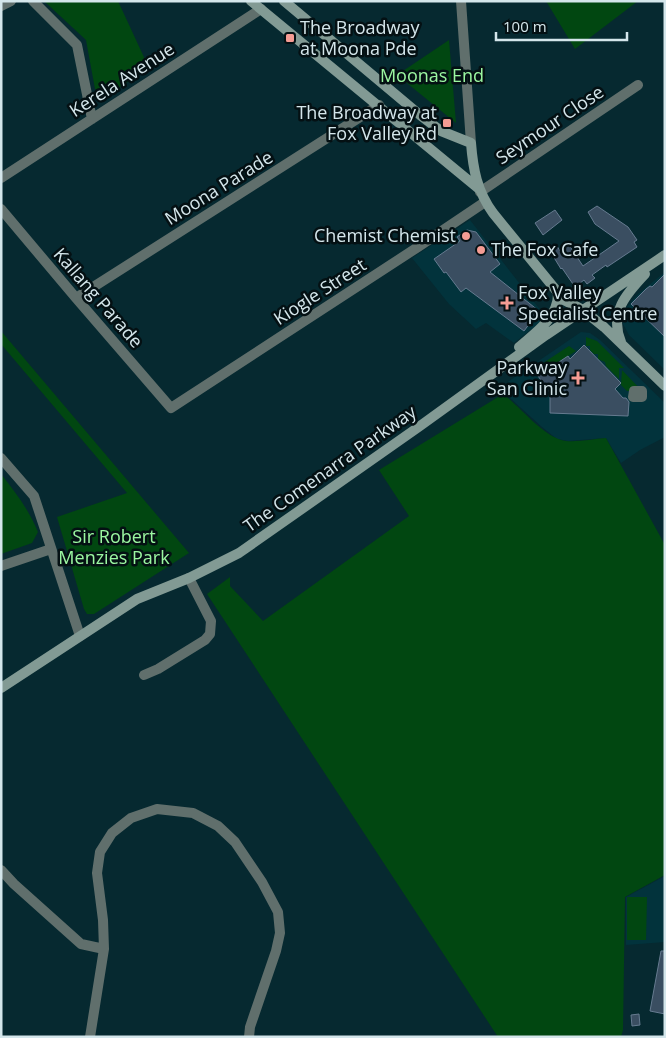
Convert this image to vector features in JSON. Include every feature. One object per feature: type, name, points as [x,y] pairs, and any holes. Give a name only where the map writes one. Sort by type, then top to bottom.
[{"type":"main road","points":[[251,1],[379,105],[481,194],[558,294],[564,300],[583,310],[621,343],[665,386]]},
{"type":"main road","points":[[284,1],[420,116],[441,130],[472,143],[473,165],[481,194]]},
{"type":"main road","points":[[621,343],[615,324],[621,306],[639,280],[662,257]]},
{"type":"main road","name":"The Comenarra Parkway","points":[[1,688],[137,599],[189,578],[239,553],[501,367],[662,257]]},
{"type":"main road","points":[[501,367],[520,346],[546,323],[557,305],[558,294]]},
{"type":"street","points":[[1,6],[11,1]]},
{"type":"street","points":[[33,1],[77,46],[92,119]]},
{"type":"street","points":[[461,1],[472,143]]},
{"type":"street","name":"Kerela Avenue","points":[[1,178],[261,9]]},
{"type":"street","name":"Seymour Close","points":[[481,194],[638,84]]},
{"type":"street","name":"Moona Parade","points":[[76,298],[379,105]]},
{"type":"street","name":"Kiogle Street","points":[[171,408],[410,253],[481,194]]},
{"type":"street","name":"Kallang Parade","points":[[1,209],[171,408]]},
{"type":"street","points":[[1,458],[34,496],[80,636]]},
{"type":"street","points":[[1,566],[51,549]]},
{"type":"street","points":[[144,675],[158,669],[205,640],[210,634],[212,622],[189,578]]},
{"type":"street","points":[[90,1037],[104,949],[103,920],[97,873],[100,852],[112,833],[131,818],[157,809],[193,813],[218,826],[236,842],[262,882],[278,912],[280,933],[276,951],[250,1027],[249,1037]]},
{"type":"street","points":[[1,870],[14,884],[82,944],[104,949]]},
{"type":"shaded area","points":[[470,220],[545,316],[543,320],[514,343],[486,323],[476,329],[449,304],[412,258]]},
{"type":"shaded area","points":[[665,272],[665,370],[629,335],[623,324],[623,316],[626,308],[638,294]]},
{"type":"shaded area","points":[[581,332],[590,333],[600,340],[665,403],[665,437],[640,450],[621,463],[606,438],[568,441],[557,439],[499,388]]},
{"type":"shaded area","points":[[665,876],[665,942],[626,945],[626,897]]},
{"type":"green space","points":[[44,1],[118,1],[149,68],[108,95],[95,89],[86,40]]},
{"type":"green space","points":[[546,1],[638,1],[575,49]]},
{"type":"green space","name":"Moonas End","points":[[449,40],[456,123],[397,75]]},
{"type":"green space","name":"Sir Robert Menzies Park","points":[[1,331],[189,553],[94,614],[87,614],[84,609],[57,517],[127,493],[1,344]]},
{"type":"green space","points":[[586,337],[597,341],[624,368],[619,368],[619,379],[606,366],[605,362],[598,359],[598,354],[594,354],[590,350],[590,346],[586,346]]},
{"type":"green space","points":[[569,346],[576,351],[538,375],[534,369]]},
{"type":"green space","points":[[622,370],[642,391],[627,391],[621,385]]},
{"type":"green space","points":[[503,394],[541,428],[558,439],[581,441],[606,438],[665,545],[665,875],[625,897],[623,1030],[621,1037],[498,1037],[207,594],[230,577],[230,586],[263,621],[409,516],[379,470]]},
{"type":"green space","points":[[1,474],[26,509],[38,532],[32,543],[1,554]]},
{"type":"green space","points":[[627,897],[647,897],[646,940],[627,940]]},
{"type":"building","points":[[597,206],[628,227],[637,240],[634,242],[637,247],[592,275],[595,278],[587,284],[584,280],[575,287],[550,251],[557,246],[560,251],[569,245],[583,266],[619,241],[595,224],[588,212]]},
{"type":"building","points":[[555,210],[562,220],[543,235],[535,223]]},
{"type":"building","points":[[467,230],[476,232],[500,264],[490,272],[539,311],[524,331],[466,288],[461,292],[434,259],[460,241],[457,237]]},
{"type":"building","points":[[665,274],[665,337],[631,304]]},
{"type":"building","name":"Parkway San Clinic","points":[[584,345],[621,383],[615,389],[629,402],[628,416],[550,413],[550,393],[538,376],[568,356],[570,359]]},
{"type":"building","points":[[661,951],[665,951],[665,1014],[650,1011]]},
{"type":"building","points":[[639,1014],[640,1025],[632,1026],[631,1015]]},
{"type":"place","name":"The Broadway at Moona Pde","points":[[290,38]]},
{"type":"place","name":"The Broadway at Fox Valley Rd","points":[[447,123]]},
{"type":"place","name":"Chemist Chemist","points":[[466,236]]},
{"type":"place","name":"The Fox Cafe","points":[[481,250]]},
{"type":"place","name":"Fox Valley Specialist Centre","points":[[507,303]]},
{"type":"place","name":"Parkway San Clinic","points":[[578,378]]}]
